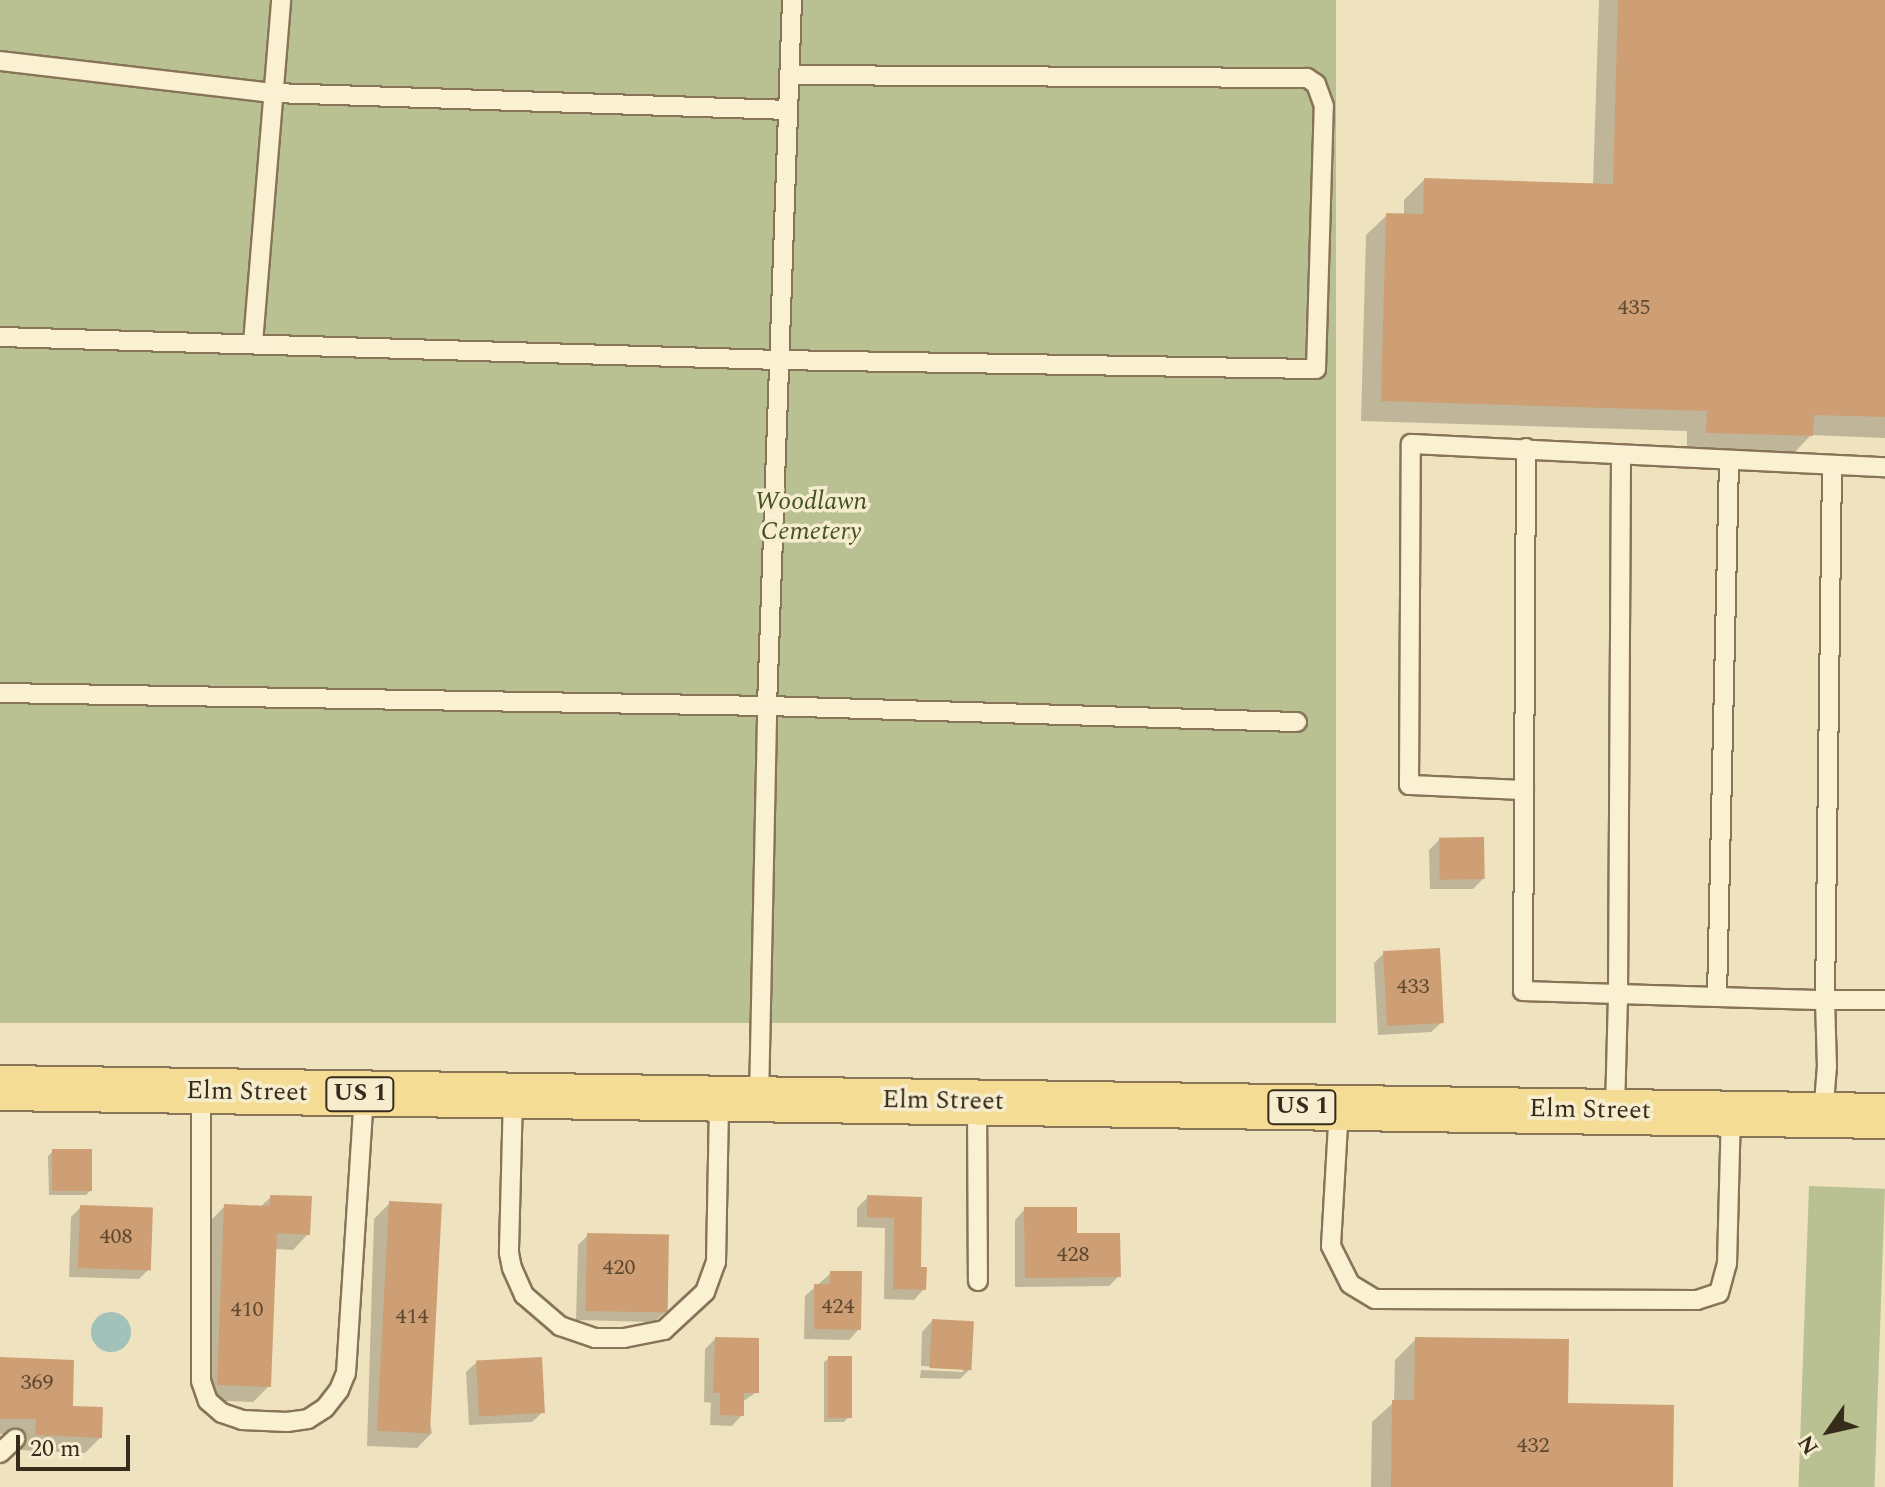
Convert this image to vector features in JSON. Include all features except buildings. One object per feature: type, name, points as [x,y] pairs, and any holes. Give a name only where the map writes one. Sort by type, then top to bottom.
[{"type":"main road","name":"Elm Street","points":[[0,1088],[1885,1116]]},
{"type":"lane","points":[[253,343],[281,0]]},
{"type":"lane","points":[[513,1096],[509,1253],[524,1295],[560,1326],[595,1338],[624,1338],[664,1330],[705,1292],[716,1262],[739,1100],[767,706],[792,0]]},
{"type":"lane","points":[[0,61],[274,93],[788,110]]},
{"type":"lane","points":[[0,337],[778,360],[1316,369],[1325,170],[1324,106],[1316,84],[1307,78],[790,75]]},
{"type":"lane","points":[[1524,790],[1409,785],[1411,444],[1885,467]]},
{"type":"lane","points":[[1526,448],[1523,991],[1885,1000]]},
{"type":"lane","points":[[1615,1110],[1621,456]]},
{"type":"lane","points":[[1717,997],[1729,461]]},
{"type":"lane","points":[[1823,1116],[1827,1066],[1825,1000],[1832,465]]},
{"type":"lane","points":[[0,693],[767,706],[1297,722]]},
{"type":"lane","points":[[201,1091],[201,1381],[208,1401],[222,1413],[242,1420],[287,1422],[308,1419],[325,1408],[339,1390],[346,1373],[364,1094]]},
{"type":"lane","points":[[977,1102],[978,1281]]},
{"type":"lane","points":[[1339,1107],[1331,1246],[1350,1284],[1375,1299],[1697,1300],[1719,1293],[1727,1264],[1731,1112]]},
{"type":"lane","points":[[0,1453],[15,1439]]},
{"type":"green space","name":"Woodlawn Cemetery","points":[[0,0],[1336,0],[1336,1023],[0,1023]]},
{"type":"green space","points":[[1809,1186],[1885,1189],[1875,1487],[1798,1487]]},
{"type":"water","points":[[111,1312],[125,1318],[131,1332],[125,1346],[111,1352],[97,1346],[91,1332],[97,1318]]}]
